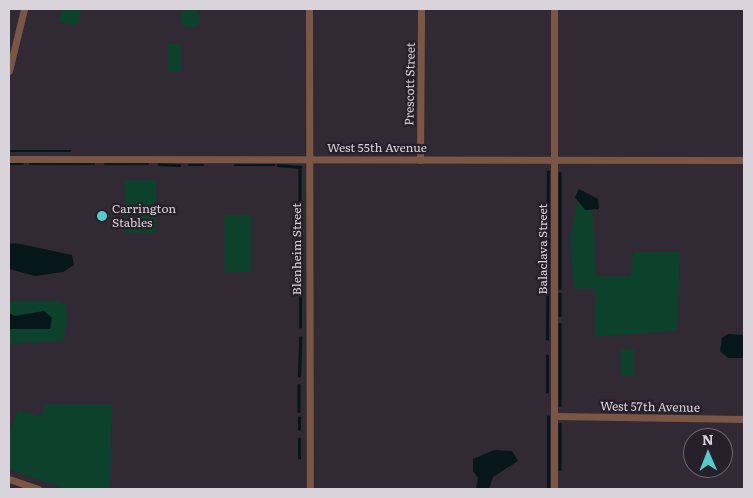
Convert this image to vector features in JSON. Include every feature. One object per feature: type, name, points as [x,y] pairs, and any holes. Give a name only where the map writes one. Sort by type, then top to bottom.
[{"type":"street","points":[[9,71],[24,9]]},
{"type":"street","name":"Blenheim Street","points":[[309,9],[310,489]]},
{"type":"street","name":"Prescott Street","points":[[420,160],[421,9]]},
{"type":"street","name":"Balaclava Street","points":[[554,9],[554,489]]},
{"type":"street","name":"West 55th Avenue","points":[[9,159],[744,160]]},
{"type":"street","name":"West 57th Avenue","points":[[555,416],[744,419]]},
{"type":"street","points":[[9,479],[38,489]]},
{"type":"green space","points":[[186,8],[194,8],[200,14],[200,22],[194,28],[186,28],[180,22],[180,14]]},
{"type":"green space","points":[[62,9],[82,9],[78,26],[59,22]]},
{"type":"green space","points":[[168,44],[181,44],[181,72],[168,72]]},
{"type":"green space","points":[[125,180],[156,180],[156,233],[125,233]]},
{"type":"green space","points":[[578,199],[593,213],[596,276],[630,276],[634,252],[680,252],[677,331],[595,337],[595,289],[575,289],[573,281],[570,236]]},
{"type":"green space","points":[[225,215],[251,215],[251,272],[225,272]]},
{"type":"green space","points":[[9,301],[57,301],[65,305],[68,321],[63,341],[9,344]]},
{"type":"green space","points":[[621,349],[634,349],[634,376],[621,376]]},
{"type":"green space","points":[[45,404],[112,404],[110,489],[66,489],[9,469],[9,434],[18,410],[41,416]]},
{"type":"shaded area","points":[[579,189],[598,199],[599,209],[585,210],[575,197]]},
{"type":"shaded area","points":[[15,243],[72,255],[74,265],[63,272],[35,276],[9,269],[9,244]]},
{"type":"shaded area","points":[[44,311],[52,318],[50,329],[9,329],[9,313],[15,316]]},
{"type":"shaded area","points":[[728,334],[744,335],[744,358],[728,358],[720,351],[722,338]]},
{"type":"shaded area","points":[[494,450],[512,451],[518,461],[493,477],[489,489],[476,489],[478,478],[473,471],[473,459]]},
{"type":"waterway","points":[[9,151],[70,151]]},
{"type":"waterway","points":[[9,164],[23,164]]},
{"type":"waterway","points":[[30,164],[94,164]]},
{"type":"waterway","points":[[105,164],[148,164]]},
{"type":"waterway","points":[[159,164],[179,165]]},
{"type":"waterway","points":[[189,165],[203,165]]},
{"type":"waterway","points":[[235,165],[274,165]]},
{"type":"waterway","points":[[278,165],[300,167],[300,211]]},
{"type":"waterway","points":[[547,339],[548,172]]},
{"type":"waterway","points":[[560,173],[560,288]]},
{"type":"waterway","points":[[300,221],[300,260]]},
{"type":"waterway","points":[[300,267],[300,289]]},
{"type":"waterway","points":[[560,294],[560,315]]},
{"type":"waterway","points":[[300,297],[300,327]]},
{"type":"waterway","points":[[560,324],[560,405]]},
{"type":"waterway","points":[[299,376],[300,338]]},
{"type":"waterway","points":[[547,356],[547,392]]},
{"type":"waterway","points":[[299,385],[299,411]]},
{"type":"waterway","points":[[548,417],[548,489]]},
{"type":"waterway","points":[[299,418],[299,429]]},
{"type":"waterway","points":[[560,424],[560,469]]},
{"type":"waterway","points":[[299,439],[299,458]]},
{"type":"place","name":"Carrington Stables","points":[[102,216]]}]
